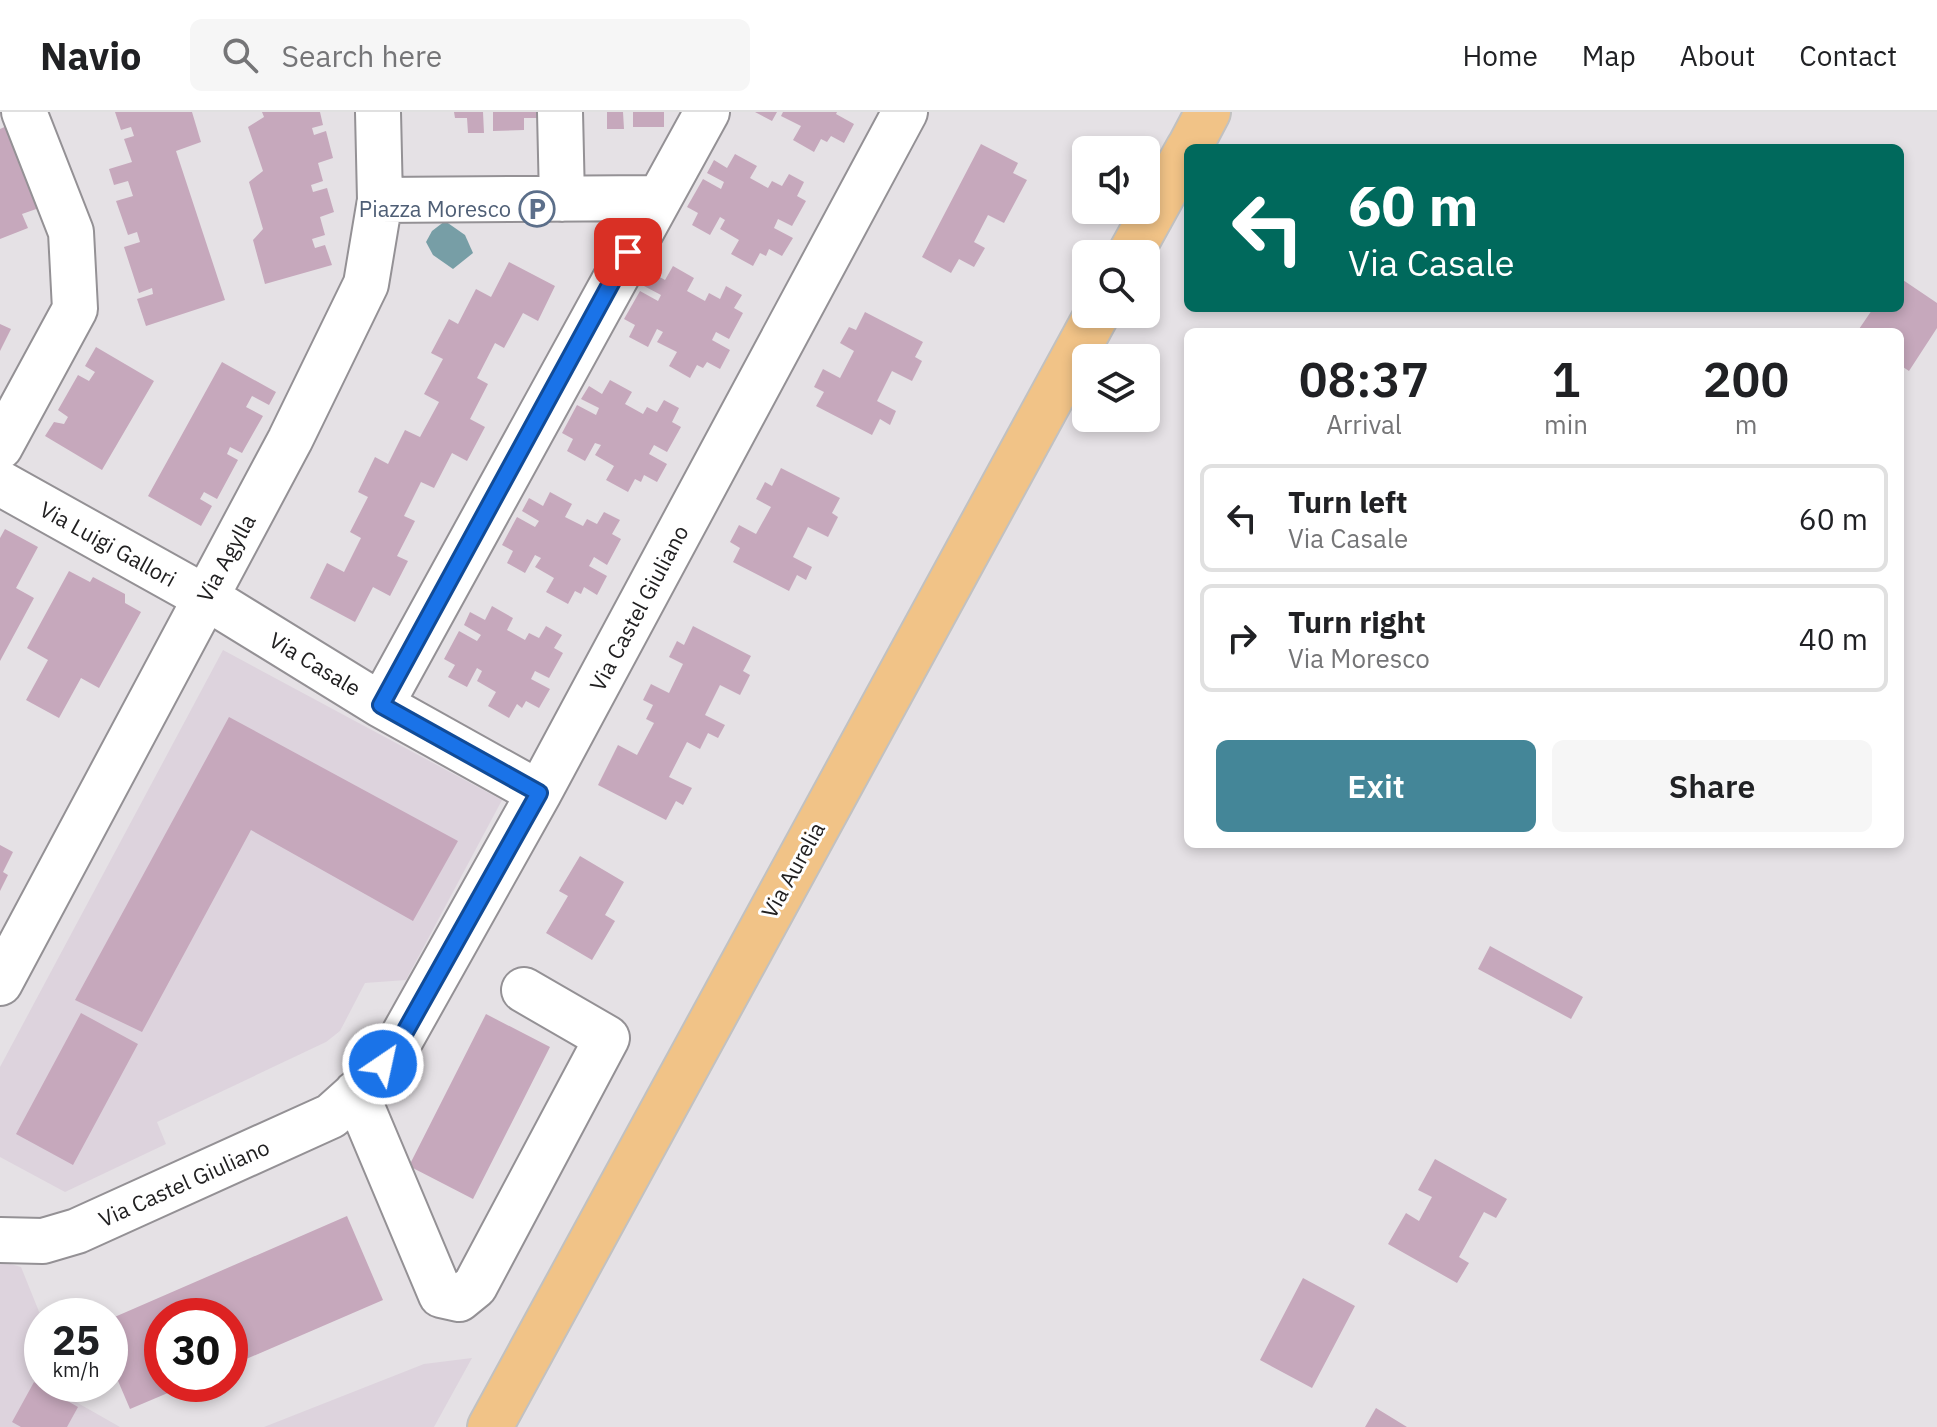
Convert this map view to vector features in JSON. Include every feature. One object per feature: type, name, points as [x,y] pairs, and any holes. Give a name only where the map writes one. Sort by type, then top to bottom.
[{"type":"main road","points":[[1191,144],[1208,112]]},
{"type":"main road","points":[[1138,240],[1184,156]]},
{"type":"main road","name":"Via Aurelia","points":[[490,1427],[1089,328]]},
{"type":"street","points":[[0,447],[75,309],[71,232],[24,112]]},
{"type":"street","name":"Via Agylla","points":[[0,983],[210,601],[366,284],[380,200],[378,112]]},
{"type":"street","points":[[560,112],[562,199]]},
{"type":"street","points":[[381,705],[707,112]]},
{"type":"street","name":"Via Castel Giuliano","points":[[0,1240],[43,1241],[77,1231],[331,1116],[396,1048],[539,793],[905,112]]},
{"type":"street","points":[[380,200],[657,198]]},
{"type":"street","name":"Via Luigi Gallori","points":[[0,483],[210,601]]},
{"type":"street","name":"Via Casale","points":[[210,601],[381,705],[539,793]]},
{"type":"street","points":[[356,1093],[441,1295],[459,1299],[475,1286],[607,1038],[524,990]]},
{"type":"shaded area","points":[[223,650],[502,800],[406,980],[365,983],[340,1031],[326,1042],[157,1122],[166,1144],[65,1192],[0,1157],[0,1067]]},
{"type":"shaded area","points":[[0,1261],[21,1267],[34,1298],[24,1298],[24,1402],[76,1402],[120,1427],[0,1427]]},
{"type":"shaded area","points":[[472,1358],[434,1427],[264,1427],[424,1364]]},
{"type":"water","points":[[445,221],[465,235],[473,253],[453,269],[433,255],[426,242],[432,231]]},
{"type":"building","points":[[115,112],[192,112],[201,142],[176,151],[225,300],[146,326],[137,299],[153,294],[152,288],[139,293],[124,247],[140,242],[137,232],[128,235],[116,201],[133,196],[128,181],[114,185],[109,169],[132,162],[124,139],[134,136],[131,127],[121,130]]},
{"type":"building","points":[[262,112],[320,112],[323,125],[312,128],[314,135],[326,131],[333,158],[318,163],[323,181],[311,185],[313,192],[327,188],[334,212],[320,217],[325,235],[312,239],[315,248],[325,245],[332,265],[265,284],[253,240],[263,229],[249,182],[263,171],[248,127],[264,117]]},
{"type":"building","points":[[454,112],[483,112],[484,133],[468,133],[467,118],[455,118]]},
{"type":"building","points":[[493,112],[538,112],[538,118],[524,118],[524,130],[493,131]]},
{"type":"building","points":[[607,112],[623,112],[624,129],[607,129]]},
{"type":"building","points":[[633,112],[664,112],[664,127],[633,127]]},
{"type":"building","points":[[755,112],[777,112],[772,121]]},
{"type":"building","points":[[783,112],[837,112],[854,124],[844,143],[831,136],[827,142],[821,139],[814,152],[793,140],[801,126],[781,116]]},
{"type":"building","points":[[9,125],[42,207],[22,214],[28,228],[0,239],[0,129]]},
{"type":"building","points":[[981,144],[1018,163],[1013,173],[1027,180],[1004,223],[988,215],[974,242],[985,248],[974,267],[959,259],[951,273],[922,257]]},
{"type":"building","points":[[735,154],[757,166],[750,178],[768,188],[772,181],[782,186],[789,174],[804,182],[797,196],[806,201],[792,226],[778,219],[774,228],[793,238],[782,256],[769,249],[766,256],[760,253],[753,266],[731,254],[739,240],[720,229],[725,220],[720,217],[710,235],[692,225],[698,213],[687,207],[703,179],[721,189],[724,182],[707,173],[714,160],[727,168]]},
{"type":"building","points":[[509,262],[555,286],[538,321],[523,313],[504,348],[495,343],[477,378],[488,384],[470,419],[485,427],[467,461],[452,453],[434,488],[421,482],[404,516],[415,521],[397,556],[408,561],[390,596],[373,587],[355,622],[310,598],[327,563],[344,572],[361,538],[350,532],[368,497],[358,492],[375,457],[388,464],[405,430],[420,437],[439,402],[424,394],[443,359],[431,353],[449,319],[458,324],[476,289],[491,297]]},
{"type":"building","points":[[673,266],[694,278],[687,291],[705,301],[709,293],[720,299],[726,286],[742,295],[734,308],[743,313],[729,339],[716,332],[712,340],[730,350],[720,369],[707,362],[703,368],[697,365],[690,378],[669,366],[677,352],[657,342],[663,332],[657,329],[648,347],[629,337],[635,325],[624,319],[640,291],[658,301],[661,295],[644,286],[651,272],[665,280]]},
{"type":"building","points":[[1904,281],[1937,303],[1937,328],[1909,371],[1904,368],[1904,328],[1860,328],[1871,312],[1904,312]]},
{"type":"building","points":[[865,312],[923,342],[915,357],[922,361],[912,381],[892,371],[877,401],[896,411],[890,425],[880,419],[872,435],[816,406],[824,392],[814,387],[823,369],[840,378],[854,351],[840,343],[849,327],[856,330]]},
{"type":"building","points":[[0,324],[11,329],[0,351]]},
{"type":"building","points":[[96,347],[154,381],[102,470],[45,436],[54,422],[64,424],[68,417],[58,410],[78,375],[89,381],[95,372],[85,366]]},
{"type":"building","points":[[222,362],[276,392],[269,405],[252,396],[246,407],[263,416],[242,453],[230,447],[227,454],[238,460],[217,499],[204,492],[200,499],[212,506],[201,526],[148,496]]},
{"type":"building","points":[[610,380],[632,392],[625,404],[643,414],[647,407],[657,412],[664,400],[679,408],[672,422],[681,427],[667,452],[654,445],[649,454],[667,464],[657,482],[644,475],[641,482],[635,479],[628,492],[606,480],[614,466],[595,455],[601,445],[595,443],[585,461],[567,451],[573,439],[562,433],[577,405],[596,415],[599,408],[581,399],[589,386],[602,394]]},
{"type":"building","points":[[781,468],[840,498],[832,513],[838,517],[828,537],[808,527],[793,557],[812,567],[806,580],[797,575],[789,591],[733,562],[740,548],[730,542],[739,525],[756,534],[771,507],[756,499],[765,482],[772,486]]},
{"type":"building","points":[[550,492],[572,504],[565,517],[583,526],[587,519],[597,524],[604,512],[620,520],[612,534],[621,539],[607,565],[594,557],[589,566],[607,576],[597,595],[584,587],[581,594],[575,591],[568,604],[546,592],[554,578],[535,567],[541,558],[535,555],[525,573],[507,563],[513,551],[502,545],[517,517],[535,527],[539,521],[522,511],[529,498],[543,506]]},
{"type":"building","points":[[5,529],[38,547],[16,588],[34,598],[0,661],[0,538]]},
{"type":"building","points":[[69,571],[90,582],[93,577],[125,594],[125,603],[141,612],[99,688],[81,678],[59,718],[26,700],[48,660],[27,648]]},
{"type":"building","points":[[492,606],[513,618],[507,630],[525,640],[529,633],[539,638],[546,626],[562,635],[554,648],[563,653],[549,678],[535,671],[531,679],[550,689],[539,708],[526,701],[522,708],[517,704],[509,718],[488,706],[496,692],[477,681],[482,671],[477,668],[467,687],[448,677],[455,665],[444,659],[459,631],[477,641],[481,635],[464,625],[470,612],[485,620]]},
{"type":"building","points":[[693,626],[751,656],[743,671],[750,675],[740,695],[720,685],[705,715],[725,725],[718,738],[708,733],[700,749],[687,742],[669,777],[692,788],[683,805],[676,801],[666,820],[598,785],[618,745],[637,755],[654,723],[646,719],[653,705],[643,700],[651,684],[669,693],[683,664],[669,657],[677,641],[684,645]]},
{"type":"building","points":[[229,717],[458,841],[413,921],[251,830],[142,1032],[75,1000]]},
{"type":"building","points":[[0,845],[13,852],[3,872],[8,875],[0,891]]},
{"type":"building","points":[[580,856],[624,882],[605,915],[615,921],[592,960],[546,933],[568,896],[559,891]]},
{"type":"building","points":[[1490,946],[1583,997],[1571,1019],[1478,969]]},
{"type":"building","points":[[81,1013],[138,1044],[73,1165],[16,1134]]},
{"type":"building","points":[[486,1014],[550,1047],[473,1199],[409,1166]]},
{"type":"building","points":[[1435,1159],[1507,1199],[1496,1218],[1484,1212],[1459,1257],[1469,1263],[1457,1283],[1388,1244],[1406,1213],[1419,1221],[1432,1197],[1418,1190]]},
{"type":"building","points":[[347,1216],[383,1300],[248,1358],[248,1298],[158,1298]]},
{"type":"building","points":[[1303,1278],[1355,1306],[1312,1388],[1260,1360]]},
{"type":"building","points":[[144,1304],[144,1402],[147,1402],[130,1409],[127,1402],[128,1311]]},
{"type":"building","points":[[24,1400],[69,1402],[78,1407],[67,1427],[21,1427],[12,1422]]},
{"type":"building","points":[[1376,1408],[1407,1427],[1365,1427]]},
{"type":"place","name":"Piazza Moresco","points":[[537,209]]},
{"type":"route","points":[[383,1064],[396,1048],[539,793],[381,705],[628,252]]}]
